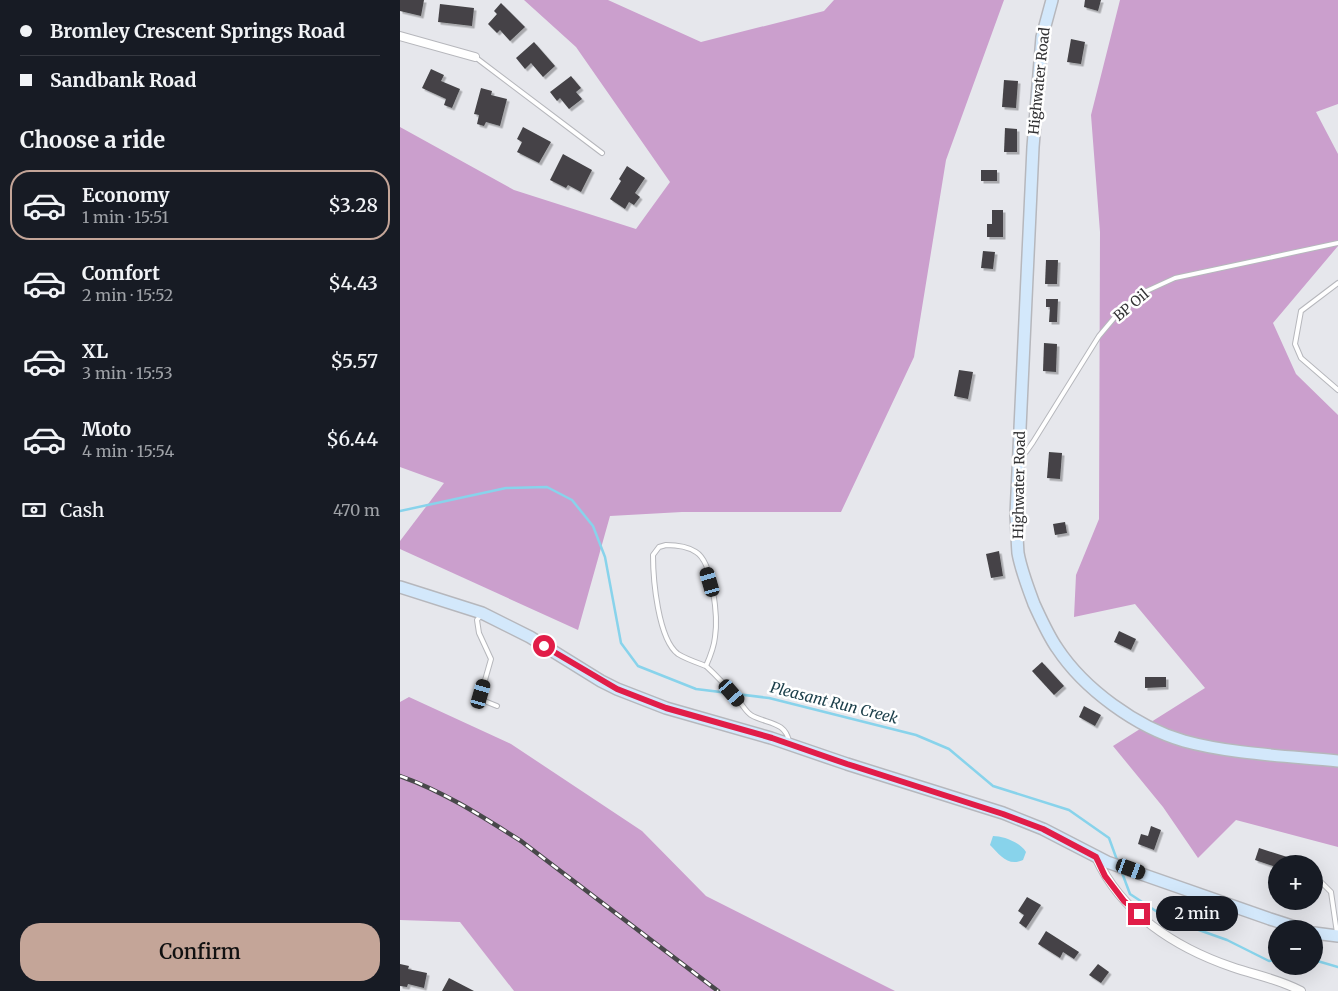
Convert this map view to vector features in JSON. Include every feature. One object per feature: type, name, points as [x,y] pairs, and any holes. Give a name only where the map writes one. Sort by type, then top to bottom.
[{"type":"street","name":"Highwater Road","points":[[1052,0],[1042,37],[1033,146],[1018,453],[1016,515],[1018,554],[1030,594],[1056,648],[1074,670],[1100,695],[1131,716],[1163,733],[1184,740],[1253,752],[1338,761]]},
{"type":"street","points":[[400,36],[475,57]]},
{"type":"street","points":[[400,587],[482,613],[530,638],[617,689],[666,708],[789,744],[1003,814],[1043,829],[1102,859],[1270,920]]},
{"type":"street","points":[[1102,859],[1105,876],[1124,901],[1154,927],[1178,943],[1206,958],[1277,980],[1301,991]]},
{"type":"street","points":[[1323,934],[1338,936]]},
{"type":"lane","points":[[475,57],[602,153]]},
{"type":"lane","name":"BP Oil","points":[[1018,453],[1026,452],[1033,442],[1099,336],[1120,311],[1140,294],[1174,278],[1338,243]]},
{"type":"lane","points":[[1338,283],[1300,311],[1296,344],[1300,358],[1338,390]]},
{"type":"lane","points":[[706,666],[715,637],[716,622],[715,605],[706,564],[696,552],[684,547],[666,545],[659,547],[652,555],[654,581],[665,635],[670,645],[679,654],[706,666],[747,712],[784,728],[788,734],[789,744]]},
{"type":"lane","points":[[482,613],[477,620],[480,633],[491,659],[481,694],[482,700],[497,706]]},
{"type":"lane","points":[[1323,884],[1331,892],[1338,936]]},
{"type":"shaded area","points":[[524,0],[608,0],[701,42],[824,11],[834,0],[1004,0],[946,160],[914,357],[841,512],[682,512],[610,516],[578,630],[400,549],[400,541],[444,483],[400,467],[400,127],[514,190],[636,229],[670,182],[576,47]]},
{"type":"shaded area","points":[[1120,0],[1338,0],[1338,104],[1316,112],[1338,154],[1338,246],[1273,323],[1296,374],[1338,415],[1338,847],[1236,820],[1198,858],[1163,807],[1113,746],[1205,688],[1135,604],[1074,617],[1076,575],[1099,519],[1100,232],[1091,115]]},
{"type":"shaded area","points":[[409,697],[511,744],[642,831],[706,896],[895,991],[514,991],[460,922],[400,920],[400,702]]},
{"type":"water","points":[[993,836],[1006,838],[1020,845],[1026,852],[1023,860],[1013,862],[1001,856],[990,845]]},
{"type":"building","points":[[400,0],[424,0],[421,16],[400,11]]},
{"type":"building","points":[[1085,0],[1101,0],[1098,11],[1084,7]]},
{"type":"building","points":[[501,3],[525,27],[510,41],[500,30],[497,33],[488,24],[497,14],[494,11]]},
{"type":"building","points":[[440,4],[474,8],[472,26],[438,22]]},
{"type":"building","points":[[1071,39],[1085,42],[1081,64],[1067,62]]},
{"type":"building","points":[[534,42],[555,66],[543,77],[531,63],[525,69],[516,58]]},
{"type":"building","points":[[431,69],[444,75],[441,81],[460,89],[452,108],[444,105],[446,99],[422,88]]},
{"type":"building","points":[[571,76],[581,88],[576,92],[582,99],[569,109],[560,98],[557,101],[550,92]]},
{"type":"building","points":[[1004,80],[1018,81],[1016,108],[1002,107]]},
{"type":"building","points":[[481,88],[492,91],[491,95],[507,99],[500,126],[486,122],[484,126],[477,124],[479,115],[474,114]]},
{"type":"building","points":[[523,127],[551,142],[539,163],[517,152],[522,142],[517,139]]},
{"type":"building","points":[[1005,128],[1017,129],[1017,152],[1004,152]]},
{"type":"building","points":[[563,154],[592,170],[581,192],[568,185],[566,188],[550,180]]},
{"type":"building","points":[[627,166],[645,178],[635,193],[640,197],[634,205],[629,202],[625,209],[610,199],[621,181],[619,179]]},
{"type":"building","points":[[981,170],[997,170],[997,181],[981,181]]},
{"type":"building","points":[[992,210],[1003,210],[1003,237],[987,237],[987,224],[992,224]]},
{"type":"building","points":[[983,251],[995,252],[993,269],[981,268]]},
{"type":"building","points":[[1046,260],[1058,260],[1057,284],[1045,284]]},
{"type":"building","points":[[1046,299],[1058,299],[1057,322],[1049,322],[1050,307],[1046,307]]},
{"type":"building","points":[[1044,343],[1057,344],[1056,372],[1043,371]]},
{"type":"building","points":[[959,370],[973,372],[968,399],[954,396]]},
{"type":"building","points":[[1049,452],[1062,453],[1060,479],[1047,478]]},
{"type":"building","points":[[1065,522],[1067,533],[1055,535],[1053,524]]},
{"type":"building","points":[[999,551],[1003,576],[991,578],[986,554]]},
{"type":"building","points":[[1119,631],[1136,639],[1131,650],[1114,642]]},
{"type":"building","points":[[1042,662],[1064,686],[1054,695],[1032,671]]},
{"type":"building","points":[[1145,677],[1166,677],[1166,687],[1145,688]]},
{"type":"building","points":[[1084,706],[1101,715],[1095,726],[1079,717]]},
{"type":"building","points":[[1151,826],[1161,830],[1154,850],[1138,844],[1141,834],[1148,836]]},
{"type":"building","points":[[1259,848],[1281,855],[1268,855],[1268,864],[1255,860]]},
{"type":"building","points":[[1027,897],[1041,905],[1026,928],[1019,923],[1024,915],[1018,911]]},
{"type":"building","points":[[1046,931],[1079,952],[1074,959],[1063,952],[1060,958],[1038,944]]},
{"type":"building","points":[[400,964],[409,966],[408,969],[427,973],[424,988],[408,984],[407,987],[400,986]]},
{"type":"building","points":[[1098,964],[1109,972],[1101,983],[1089,975]]},
{"type":"building","points":[[449,978],[474,991],[442,991]]},
{"type":"waterway","name":"Pleasant Run Creek","points":[[400,511],[506,488],[547,487],[572,500],[593,526],[605,557],[621,643],[638,666],[696,689],[769,698],[916,735],[949,749],[993,786],[1069,810],[1109,838],[1117,860]]},
{"type":"waterway","name":"Pleasant Run Creek","points":[[1121,870],[1130,894],[1168,919],[1227,940],[1268,960]]},
{"type":"waterway","name":"Pleasant Run Creek","points":[[1323,963],[1338,967]]},
{"type":"railway","points":[[400,776],[447,797],[521,841],[718,991]]},
{"type":"route","points":[[544,646],[617,689],[666,708],[772,738],[1043,829],[1096,857],[1105,876],[1124,901],[1139,914]]}]
